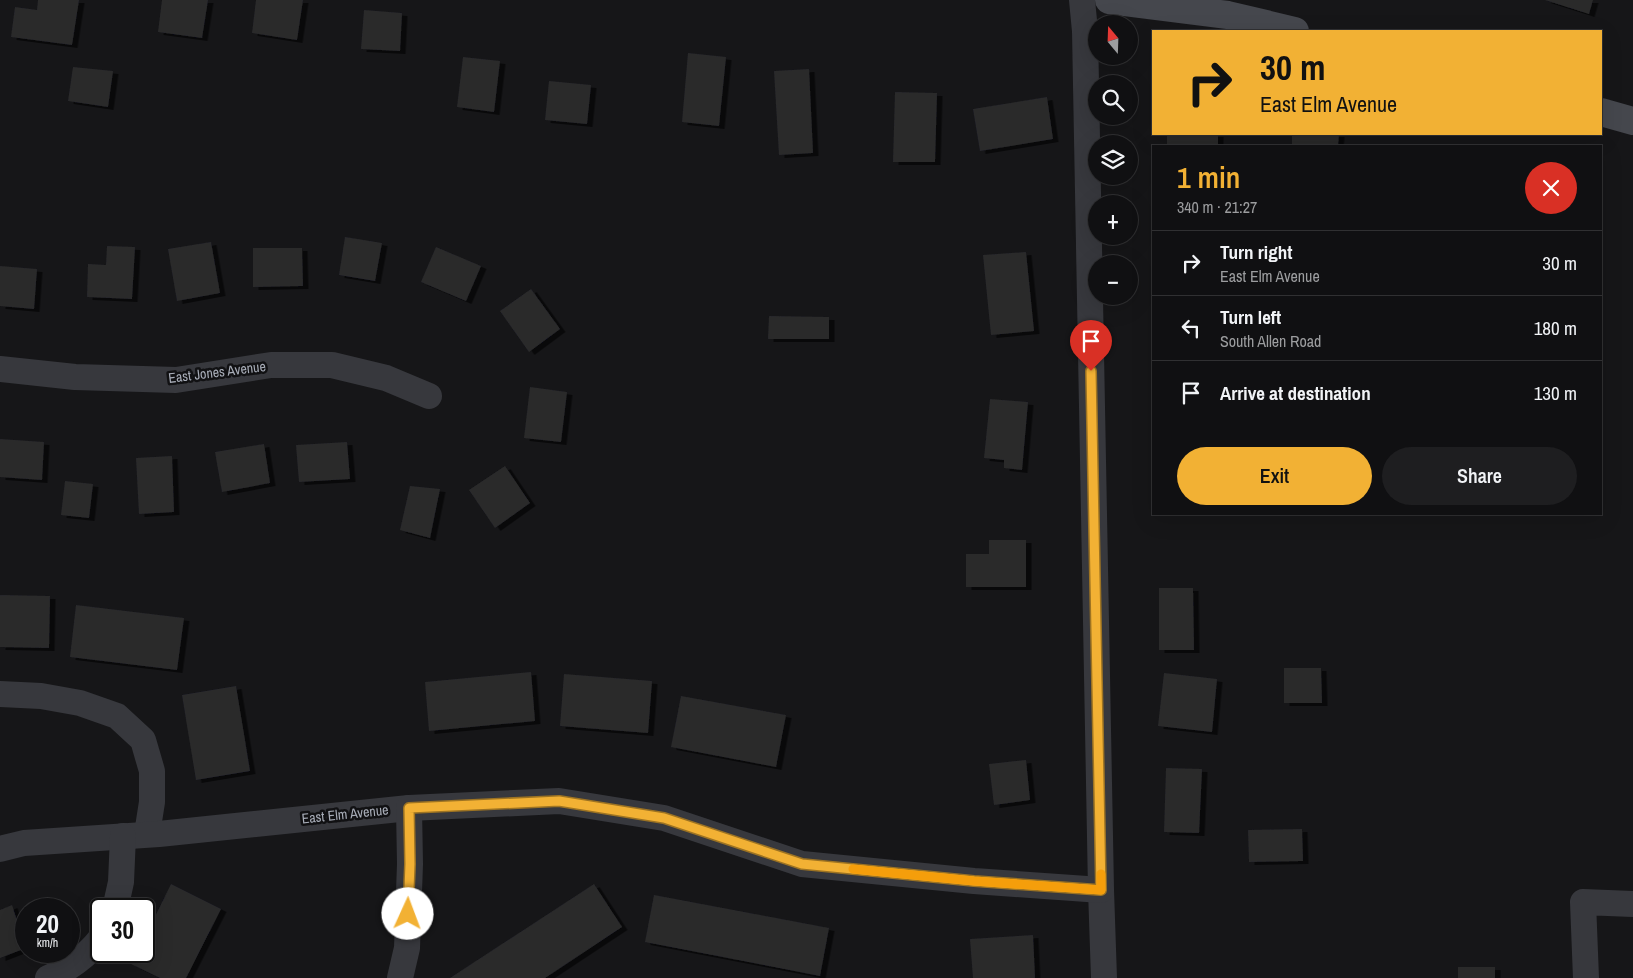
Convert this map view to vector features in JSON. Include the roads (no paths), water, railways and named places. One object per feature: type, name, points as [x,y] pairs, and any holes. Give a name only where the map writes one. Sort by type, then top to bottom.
[{"type":"main road","points":[[1109,0],[1228,15],[1291,30]]},
{"type":"main road","points":[[1602,112],[1633,121]]},
{"type":"street","points":[[1082,0],[1085,31],[1104,978]]},
{"type":"street","name":"East Jones Avenue","points":[[0,369],[76,377],[176,380],[271,365],[332,365],[386,378],[429,396]]},
{"type":"street","points":[[0,694],[41,696],[80,703],[117,716],[143,740],[152,770],[152,802],[135,835],[117,898]]},
{"type":"street","name":"East Elm Avenue","points":[[0,849],[24,843],[135,835],[409,808],[559,801],[664,818],[802,864],[974,881],[1101,890]]},
{"type":"street","points":[[400,978],[407,948],[410,864],[409,808]]},
{"type":"street","points":[[1586,978],[1583,902],[1633,904]]},
{"type":"street","points":[[48,978],[68,968],[90,952]]}]
